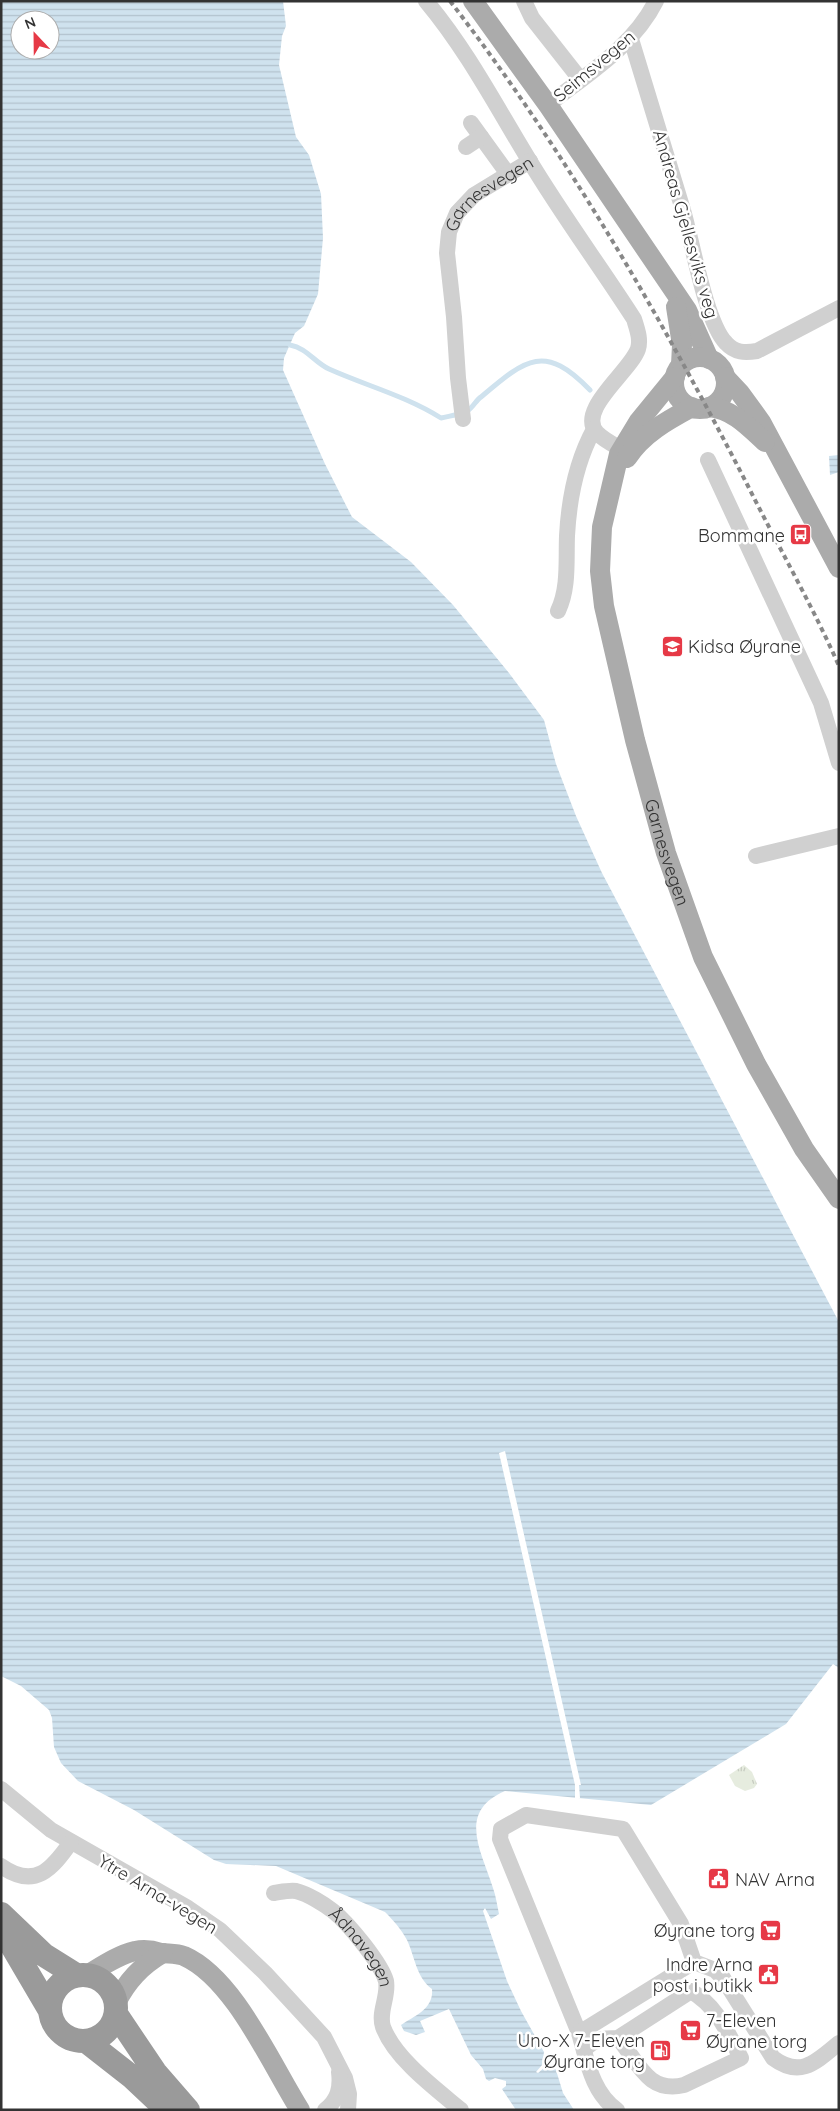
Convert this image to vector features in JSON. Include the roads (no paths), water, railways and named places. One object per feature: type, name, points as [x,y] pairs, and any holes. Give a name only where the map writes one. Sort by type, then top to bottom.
[{"type":"highway","points":[[1,1914],[44,1955],[82,1975],[103,1981],[114,1995],[116,2009],[155,2072],[188,2110]]},
{"type":"highway","points":[[1,1933],[17,1954],[61,2033],[77,2041],[86,2041],[105,2033],[116,2009]]},
{"type":"highway","points":[[49,2009],[54,1991],[59,1984],[82,1975]]},
{"type":"highway","points":[[86,2041],[132,2077],[167,2110]]},
{"type":"main road","points":[[473,1],[548,105],[687,310],[709,359]]},
{"type":"main road","points":[[670,286],[680,324],[678,396],[700,407],[719,408],[741,420],[775,452]]},
{"type":"main road","points":[[678,371],[696,357],[709,359],[719,366],[725,377],[751,407],[839,568]]},
{"type":"main road","name":"Garnesvegen","points":[[678,371],[639,421],[616,474],[602,527],[600,571],[604,606],[635,740],[666,853],[703,957],[747,1046],[804,1148],[839,1198]]},
{"type":"main road","points":[[700,407],[716,403],[724,393],[725,377]]},
{"type":"main road","name":"Garnesvegen","points":[[625,451],[657,428],[700,407]]},
{"type":"main road","points":[[82,1975],[135,1951],[151,1949],[183,1956],[202,1966],[224,1988],[300,2110]]},
{"type":"main road","points":[[116,2009],[125,1986],[137,1972],[163,1953]]},
{"type":"street","name":"Garnesvegen","points":[[426,1],[445,24],[495,99],[530,161],[474,195],[457,213],[449,232],[447,253],[462,413]]},
{"type":"street","points":[[524,1],[532,18],[580,79]]},
{"type":"street","name":"Seimsvegen","points":[[548,105],[631,39],[647,18],[656,1]]},
{"type":"street","name":"Andreas Gjellesviks veg","points":[[631,39],[684,212],[712,320],[726,344],[736,351],[745,353],[773,343],[839,308]]},
{"type":"street","points":[[471,123],[508,174]]},
{"type":"street","points":[[466,147],[482,138]]},
{"type":"street","points":[[530,161],[634,319],[639,336],[639,347],[633,360],[598,401],[592,415],[591,424],[603,437],[625,451]]},
{"type":"street","points":[[558,611],[563,601],[565,584],[570,498],[579,464],[594,428]]},
{"type":"street","points":[[708,460],[821,703],[839,763]]},
{"type":"street","points":[[756,856],[839,836]]},
{"type":"street","name":"Ytre Arna-vegen","points":[[1,1789],[37,1820],[71,1842],[188,1908],[220,1930],[265,1973],[324,2038],[338,2063],[349,2094],[348,2110]]},
{"type":"street","points":[[617,2110],[599,2091],[579,2033],[500,1839],[500,1829],[526,1815],[623,1829],[681,1924],[694,1962]]},
{"type":"street","points":[[1,1866],[17,1874],[29,1876],[43,1874],[56,1865],[71,1842]]},
{"type":"street","name":"Ådnavegen","points":[[274,1894],[298,1891],[329,1908],[341,1919],[374,1960],[385,1978],[386,1998],[382,2019],[392,2041],[417,2073],[461,2110]]},
{"type":"street","points":[[579,2033],[694,1962]]},
{"type":"street","points":[[694,1962],[715,1970],[723,1978],[769,2051],[784,2066],[796,2069],[808,2066],[839,2043]]},
{"type":"street","points":[[679,1971],[691,1991],[712,2005],[718,2013],[741,2058]]},
{"type":"street","points":[[584,2050],[591,2043],[601,2038],[618,2038],[691,1991]]},
{"type":"street","points":[[618,2038],[642,2071],[652,2081],[663,2087],[684,2085],[741,2058],[769,2051]]},
{"type":"street","name":"Ytre Arna-vegen","points":[[325,2110],[337,2096],[340,2084],[338,2063]]},
{"type":"water","points":[[1,1],[283,1],[286,26],[282,36],[279,65],[296,137],[309,155],[321,194],[323,238],[318,294],[304,326],[295,333],[284,358],[283,370],[325,464],[352,517],[411,562],[453,605],[509,673],[544,720],[556,764],[576,816],[602,873],[839,1322],[839,1668],[833,1664],[786,1724],[651,1805],[505,1791],[490,1800],[481,1810],[477,1821],[479,1847],[495,1894],[499,1914],[491,1919],[485,1908],[483,1911],[507,1981],[544,2052],[542,2065],[536,2072],[538,2073],[550,2063],[556,2070],[563,2093],[574,2110],[516,2110],[502,2089],[506,2086],[506,2081],[495,2078],[489,2081],[486,2079],[483,2069],[471,2055],[449,2009],[420,2021],[425,2032],[416,2035],[404,2031],[401,2025],[426,2007],[432,1996],[432,1989],[422,1979],[405,1936],[385,1912],[276,1866],[226,1864],[214,1860],[134,1810],[78,1781],[61,1763],[54,1747],[52,1718],[49,1710],[21,1686],[1,1676]]},
{"type":"water","points":[[839,455],[839,472],[830,475],[829,456]]},
{"type":"waterway","points":[[290,345],[306,352],[329,369],[400,397],[441,418],[467,411],[479,398],[510,374],[523,366],[535,362],[547,361],[560,366],[574,375],[590,390]]},
{"type":"railway","points":[[450,1],[533,116],[610,237],[646,298],[715,423],[829,643],[839,666]]},
{"type":"place","name":"Bommane","points":[[801,535]]},
{"type":"place","name":"Kidsa Øyrane","points":[[672,646]]},
{"type":"place","name":"NAV Arna","points":[[719,1879]]},
{"type":"place","name":"Øyrane torg","points":[[771,1930]]},
{"type":"place","name":"Indre Arna post i butikk","points":[[769,1974]]},
{"type":"place","name":"7-Eleven Øyrane torg","points":[[690,2030]]},
{"type":"place","name":"Uno-X 7-Eleven Øyrane torg","points":[[661,2050]]}]
